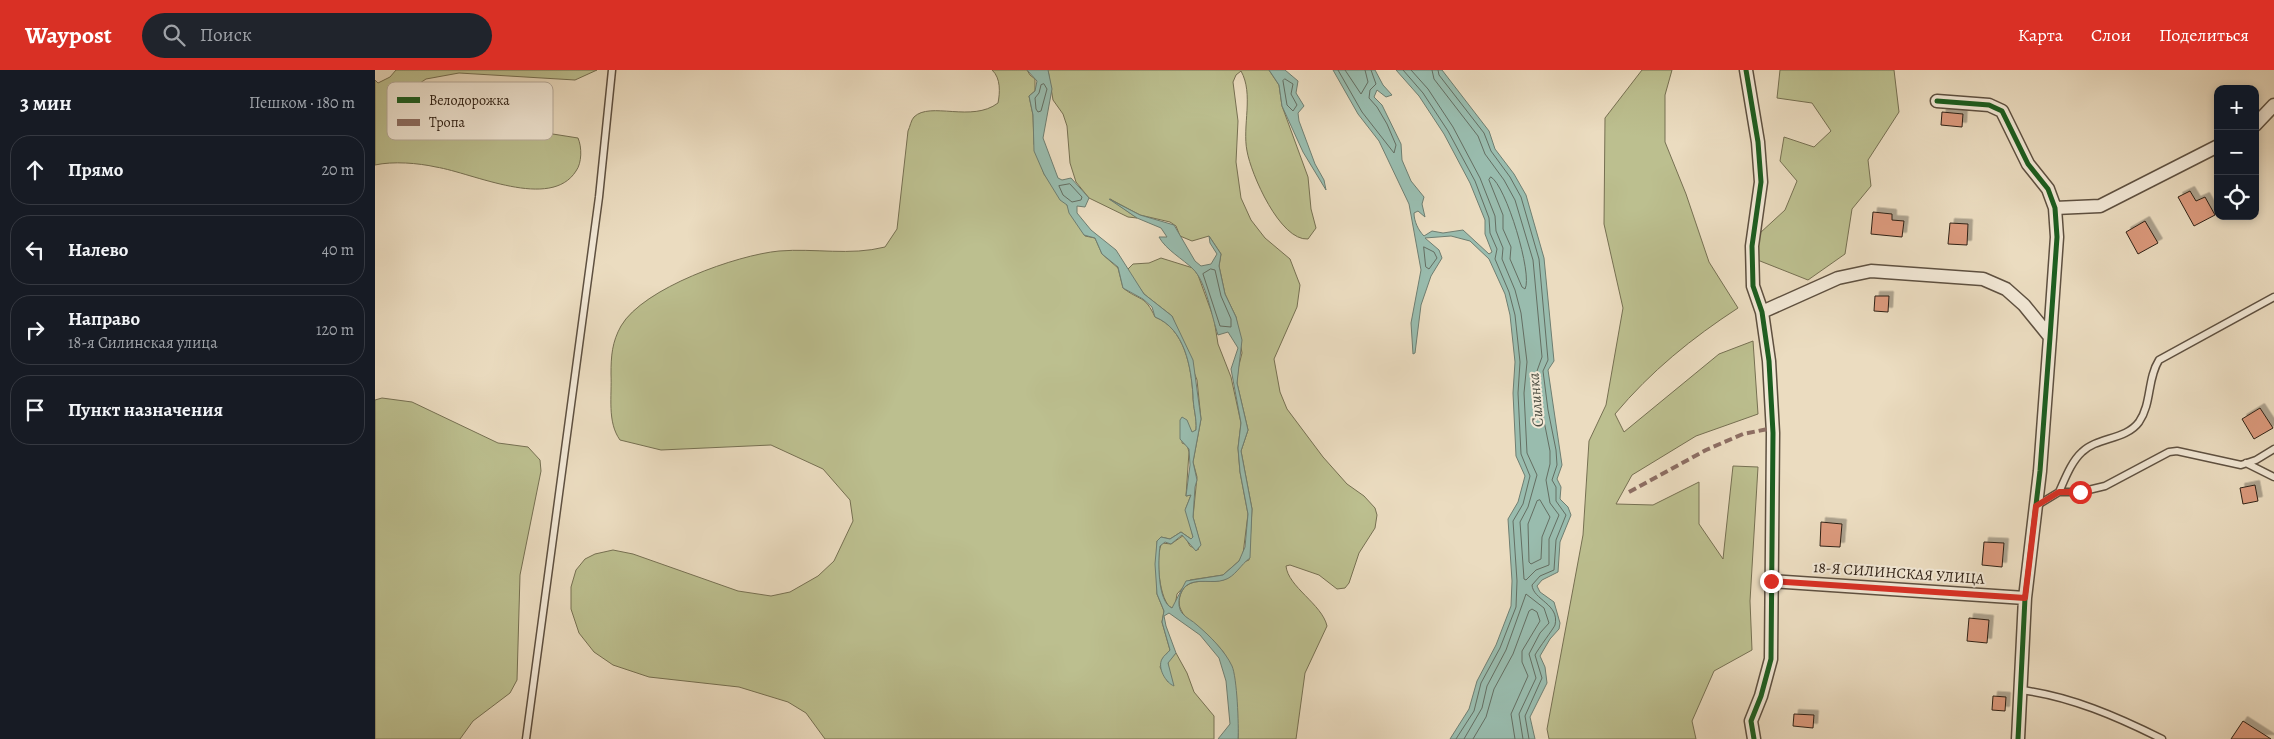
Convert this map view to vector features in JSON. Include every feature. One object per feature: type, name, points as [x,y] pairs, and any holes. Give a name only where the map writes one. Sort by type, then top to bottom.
[{"type":"street","points":[[1746,70],[1759,142],[1761,182],[1752,246],[1753,286],[1762,312],[1769,361],[1773,428],[1771,659],[1751,721],[1754,739]]},
{"type":"street","points":[[1937,101],[1989,104],[2002,112],[2028,164],[2049,189],[2055,208],[2057,237],[2036,506],[2025,598],[2018,739]]},
{"type":"street","points":[[2259,121],[2274,106]]},
{"type":"street","points":[[2055,208],[2100,206],[2214,148]]},
{"type":"street","points":[[1762,312],[1838,278],[1871,271],[1983,279],[2006,289],[2024,305],[2050,336]]},
{"type":"street","name":"18-Я СИЛИНСКАЯ УЛИЦА","points":[[1771,581],[2025,598]]},
{"type":"lane","points":[[526,739],[599,197],[613,70]]},
{"type":"lane","points":[[2036,506],[2059,492],[2081,452],[2090,446],[2123,433],[2138,423],[2146,408],[2152,370],[2159,360],[2274,297]]},
{"type":"lane","points":[[2059,492],[2080,492],[2105,486],[2169,452],[2177,450],[2241,465],[2274,449]]},
{"type":"lane","points":[[2246,463],[2274,478]]},
{"type":"lane","points":[[2021,690],[2053,695],[2095,709],[2162,739]]},
{"type":"green space","points":[[396,70],[597,70],[575,80],[459,73],[426,79],[422,82],[387,82],[387,140],[553,140],[553,134],[578,138],[581,155],[578,168],[564,183],[549,188],[530,189],[421,164],[397,163],[375,165],[375,80],[378,83],[390,77]]},
{"type":"green space","points":[[992,70],[1027,70],[1035,79],[1035,91],[1029,96],[1033,115],[1034,144],[1044,174],[1067,205],[1085,236],[1095,238],[1102,254],[1118,268],[1123,288],[1142,299],[1155,317],[1173,330],[1180,340],[1188,361],[1196,430],[1192,433],[1184,418],[1182,443],[1187,445],[1189,452],[1186,496],[1191,495],[1186,508],[1193,537],[1191,539],[1181,532],[1170,539],[1161,537],[1157,541],[1157,594],[1164,611],[1162,622],[1170,650],[1163,658],[1160,667],[1168,682],[1168,661],[1176,653],[1187,673],[1194,692],[1214,716],[1214,739],[825,739],[806,713],[788,702],[739,687],[649,677],[613,665],[594,652],[579,633],[571,609],[571,587],[576,570],[585,559],[595,554],[613,550],[633,554],[738,591],[771,596],[790,592],[818,576],[834,561],[853,521],[850,500],[823,469],[771,445],[661,450],[620,440],[613,425],[612,417],[611,361],[616,338],[621,326],[632,312],[649,299],[716,266],[779,251],[859,251],[885,247],[897,229],[908,131],[913,118],[921,113],[930,111],[964,112],[988,109],[998,103],[998,81]]},
{"type":"green space","points":[[1048,70],[1269,70],[1279,85],[1282,106],[1308,177],[1311,209],[1316,228],[1308,239],[1298,237],[1277,218],[1254,175],[1247,151],[1247,90],[1241,71],[1236,75],[1233,82],[1238,121],[1236,162],[1241,198],[1251,220],[1265,238],[1290,259],[1300,285],[1297,307],[1274,359],[1280,392],[1287,409],[1323,457],[1347,484],[1364,496],[1375,508],[1377,515],[1375,528],[1359,553],[1349,583],[1345,588],[1337,589],[1319,575],[1290,565],[1286,566],[1288,574],[1319,610],[1327,626],[1305,673],[1296,739],[1238,739],[1234,695],[1224,653],[1183,614],[1179,604],[1181,594],[1186,586],[1199,581],[1223,580],[1249,560],[1252,509],[1241,451],[1248,430],[1237,383],[1242,353],[1236,317],[1225,294],[1219,266],[1221,254],[1209,236],[1192,241],[1180,236],[1176,226],[1170,222],[1140,215],[1110,199],[1137,218],[1128,217],[1089,198],[1076,182],[1070,163],[1067,126],[1063,114],[1053,100]]},
{"type":"green space","points":[[1642,70],[1672,70],[1665,95],[1665,142],[1686,194],[1709,262],[1738,308],[1704,331],[1673,356],[1615,414],[1624,432],[1719,354],[1753,341],[1758,414],[1696,436],[1632,475],[1616,504],[1653,505],[1699,482],[1699,524],[1723,559],[1733,466],[1758,467],[1750,601],[1752,650],[1714,671],[1692,721],[1696,739],[1549,739],[1547,729],[1583,535],[1589,441],[1606,405],[1623,308],[1604,224],[1605,118]]},
{"type":"green space","points":[[1780,70],[1894,70],[1899,112],[1868,160],[1871,186],[1852,209],[1845,254],[1808,280],[1755,259],[1760,233],[1785,210],[1797,181],[1780,161],[1784,137],[1814,147],[1831,131],[1812,103],[1777,98]]},
{"type":"green space","points":[[1161,258],[1193,268],[1198,275],[1214,319],[1218,344],[1231,377],[1241,423],[1238,448],[1240,472],[1248,514],[1243,554],[1239,561],[1223,575],[1190,580],[1177,594],[1175,606],[1172,608],[1164,597],[1161,588],[1160,549],[1162,543],[1171,544],[1184,535],[1190,546],[1198,550],[1200,543],[1193,517],[1197,477],[1193,462],[1201,419],[1197,380],[1172,316],[1144,294],[1127,270],[1133,264],[1149,263]]},
{"type":"green space","points":[[382,398],[412,402],[498,443],[528,447],[540,460],[541,471],[520,575],[517,680],[510,693],[473,721],[460,739],[375,739],[375,400]]},
{"type":"water","points":[[1027,70],[1048,70],[1052,89],[1043,138],[1058,178],[1062,180],[1071,178],[1089,198],[1085,207],[1077,206],[1077,213],[1091,230],[1116,250],[1144,294],[1172,316],[1193,360],[1201,419],[1193,462],[1197,480],[1193,517],[1201,545],[1196,551],[1182,535],[1171,544],[1165,542],[1160,546],[1159,570],[1161,589],[1167,604],[1172,608],[1186,581],[1223,575],[1239,561],[1245,547],[1248,514],[1240,472],[1238,448],[1241,423],[1231,369],[1238,348],[1228,332],[1218,335],[1202,282],[1193,269],[1162,242],[1159,237],[1167,237],[1161,228],[1137,218],[1109,199],[1140,215],[1174,225],[1195,261],[1201,266],[1211,264],[1217,254],[1210,243],[1209,236],[1221,254],[1219,266],[1225,294],[1236,317],[1242,340],[1237,383],[1248,430],[1241,451],[1252,509],[1250,558],[1228,578],[1220,581],[1195,582],[1187,585],[1179,598],[1179,606],[1182,613],[1221,649],[1232,666],[1238,713],[1238,739],[1218,739],[1230,724],[1226,681],[1219,658],[1200,635],[1169,613],[1164,616],[1176,653],[1168,663],[1174,686],[1165,679],[1161,671],[1162,659],[1170,650],[1162,622],[1164,611],[1157,594],[1155,564],[1157,541],[1161,537],[1170,539],[1181,532],[1191,539],[1193,537],[1185,510],[1191,495],[1186,496],[1190,465],[1189,449],[1180,439],[1180,420],[1182,417],[1187,420],[1192,432],[1196,430],[1188,361],[1180,340],[1173,330],[1155,317],[1152,307],[1143,299],[1123,288],[1118,267],[1102,254],[1095,238],[1084,235],[1069,213],[1067,205],[1060,200],[1044,174],[1034,151],[1033,115],[1029,96],[1035,91],[1037,81]]},
{"type":"water","points":[[1269,70],[1285,70],[1298,81],[1296,93],[1304,106],[1298,113],[1299,121],[1315,164],[1324,180],[1326,190],[1303,152],[1282,106],[1279,85]]},
{"type":"water","name":"Силинка","points":[[1333,70],[1375,70],[1383,85],[1392,95],[1386,97],[1377,90],[1374,97],[1382,105],[1401,144],[1402,160],[1411,181],[1424,197],[1422,204],[1425,217],[1418,211],[1414,213],[1417,225],[1424,236],[1432,231],[1443,233],[1463,230],[1489,254],[1492,252],[1485,234],[1485,220],[1470,183],[1444,134],[1419,96],[1396,70],[1442,70],[1489,131],[1495,149],[1514,174],[1526,195],[1544,258],[1554,361],[1548,370],[1562,465],[1557,479],[1561,487],[1560,499],[1568,507],[1571,515],[1560,542],[1558,572],[1542,580],[1537,586],[1540,592],[1554,602],[1560,623],[1559,629],[1550,639],[1540,656],[1545,667],[1547,683],[1530,717],[1535,739],[1450,739],[1469,709],[1477,681],[1496,645],[1511,606],[1512,581],[1508,519],[1518,502],[1525,476],[1516,456],[1513,393],[1515,362],[1510,315],[1505,294],[1489,259],[1470,241],[1451,236],[1425,238],[1439,250],[1442,258],[1431,276],[1421,305],[1415,353],[1413,354],[1411,323],[1421,270],[1409,204],[1379,141],[1358,114]]},
{"type":"building","points":[[1942,112],[1963,114],[1962,127],[1941,125]]},
{"type":"building","points":[[2190,191],[2196,201],[2205,197],[2214,216],[2194,226],[2178,197]]},
{"type":"building","points":[[1873,212],[1892,214],[1892,220],[1904,221],[1902,237],[1871,234]]},
{"type":"building","points":[[2145,221],[2158,243],[2138,254],[2126,232]]},
{"type":"building","points":[[1950,223],[1968,224],[1967,245],[1948,244]]},
{"type":"building","points":[[1875,296],[1889,296],[1888,312],[1874,311]]},
{"type":"building","points":[[2260,408],[2273,428],[2254,439],[2242,419]]},
{"type":"building","points":[[2255,485],[2258,501],[2243,504],[2240,488]]},
{"type":"building","points":[[1821,522],[1842,524],[1840,547],[1820,546]]},
{"type":"building","points":[[1984,542],[2004,543],[2002,567],[1982,565]]},
{"type":"building","points":[[1969,618],[1989,620],[1987,643],[1967,641]]},
{"type":"building","points":[[1993,696],[2006,697],[2005,711],[1992,710]]},
{"type":"building","points":[[1794,714],[1814,715],[1813,728],[1793,726]]},
{"type":"building","points":[[2243,721],[2271,739],[2231,739]]},
{"type":"marked path","points":[[1629,492],[1706,450],[1743,434],[1773,428]]},
{"type":"cycle path","points":[[1746,70],[1758,142],[1761,182],[1752,246],[1753,286],[1762,312],[1769,361],[1773,433],[1771,659],[1761,696],[1751,721],[1754,739]]},
{"type":"cycle path","points":[[1937,101],[1989,105],[2002,111],[2028,164],[2048,189],[2055,208],[2057,237],[2040,471],[2025,598],[2018,739]]},
{"type":"route","points":[[1771,581],[2025,598],[2036,506],[2059,492],[2080,492]]}]
